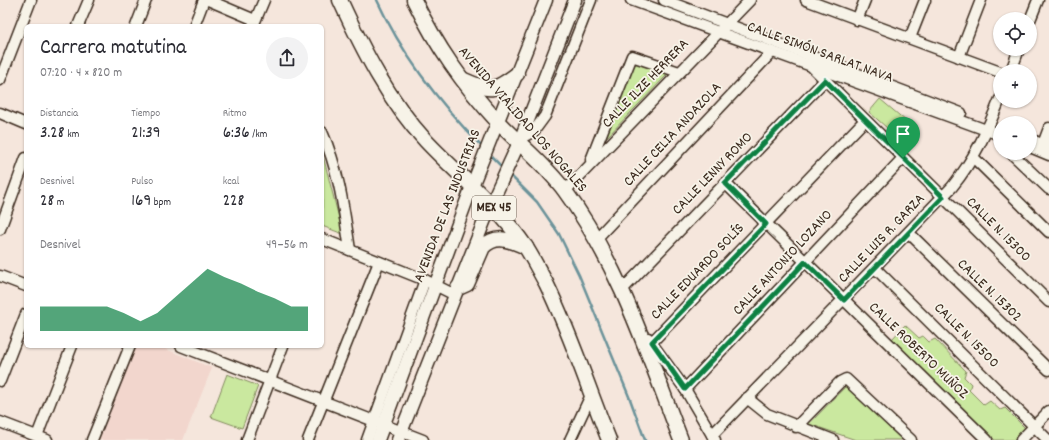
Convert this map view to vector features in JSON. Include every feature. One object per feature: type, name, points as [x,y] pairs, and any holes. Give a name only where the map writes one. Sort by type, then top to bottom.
[{"type":"highway","name":"MEX 45","points":[[340,0],[376,74],[396,103],[425,140],[491,204],[526,246],[563,318],[609,440]]},
{"type":"highway","name":"AVENIDA VIALIDAD LOS NOGALES","points":[[414,0],[448,62],[498,122],[520,141],[565,191],[596,239],[622,290],[638,326],[681,440]]},
{"type":"highway","points":[[462,79],[486,90],[502,85],[517,74]]},
{"type":"highway","points":[[457,291],[467,284],[486,243],[493,239],[500,239],[509,240],[526,246]]},
{"type":"main road","name":"AVENIDA DE LAS INDUSTRIAS","points":[[378,440],[379,423],[430,283],[472,186],[546,0]]},
{"type":"main road","points":[[399,436],[491,204],[520,141],[575,0]]},
{"type":"street","points":[[0,80],[31,0]]},
{"type":"street","points":[[79,24],[89,0]]},
{"type":"street","points":[[137,24],[146,0]]},
{"type":"street","points":[[195,24],[204,0]]},
{"type":"street","points":[[208,0],[254,23],[264,0]]},
{"type":"street","points":[[520,141],[534,131],[546,116],[591,0]]},
{"type":"street","name":"CALLE SIMÓN SARLAT NAVA","points":[[631,0],[988,130],[993,129]]},
{"type":"street","name":"CALLE SIMÓN SARLAT NAVA","points":[[664,0],[993,132]]},
{"type":"street","name":"CALLE ILZE HERRERA","points":[[565,191],[717,32],[750,0]]},
{"type":"street","points":[[808,0],[857,20],[993,69]]},
{"type":"street","points":[[857,20],[865,0]]},
{"type":"street","points":[[910,38],[925,0]]},
{"type":"street","points":[[959,57],[981,0]]},
{"type":"street","points":[[1033,12],[1038,0]]},
{"type":"street","name":"CALLE CELIA ANDAZOLA","points":[[596,239],[772,52]]},
{"type":"street","points":[[590,164],[632,56],[679,72]]},
{"type":"street","name":"CALLE N. 15300","points":[[810,65],[1049,302]]},
{"type":"street","name":"CALLE LENNY ROMO","points":[[622,290],[825,80]]},
{"type":"street","name":"CALLE LUIS R. GARZA","points":[[713,438],[747,398],[876,268],[964,173],[974,158],[988,130],[997,108]]},
{"type":"street","points":[[0,113],[24,123]]},
{"type":"street","name":"CALLE EDUARDO SOLÍS","points":[[652,342],[865,120]]},
{"type":"street","points":[[1046,146],[1049,129]]},
{"type":"street","points":[[988,130],[993,135]]},
{"type":"street","points":[[324,136],[331,151],[343,197],[350,250]]},
{"type":"street","points":[[1037,150],[1049,155]]},
{"type":"street","name":"CALLE ANTONIO LOZANO","points":[[685,389],[903,158]]},
{"type":"street","points":[[974,158],[1049,232]]},
{"type":"street","points":[[1019,160],[1049,189]]},
{"type":"street","points":[[0,228],[24,163]]},
{"type":"street","name":"CALLE ROBERTO MUÑOZ","points":[[725,183],[987,440]]},
{"type":"street","name":"CALLE N. 15302","points":[[908,233],[1049,370]]},
{"type":"street","points":[[324,243],[350,250],[430,283],[457,291]]},
{"type":"street","points":[[308,440],[379,262]]},
{"type":"street","name":"CALLE N. 15500","points":[[876,268],[1048,440]]},
{"type":"street","points":[[0,276],[24,285]]},
{"type":"street","points":[[0,381],[24,319]]},
{"type":"street","name":"AVENIDA VIALIDAD LOS NOGALES","points":[[638,326],[652,342],[685,389],[713,438]]},
{"type":"street","points":[[0,422],[42,438],[71,348]]},
{"type":"street","points":[[92,440],[129,348]]},
{"type":"street","points":[[186,348],[379,423],[399,436],[423,440]]},
{"type":"street","points":[[247,440],[283,348]]},
{"type":"street","points":[[796,427],[840,382],[846,379],[911,440]]},
{"type":"street","points":[[570,440],[591,395]]},
{"type":"street","points":[[747,398],[767,414],[796,427],[833,440]]},
{"type":"street","points":[[1021,440],[1049,411]]},
{"type":"street","name":"AVENIDA DE LAS INDUSTRIAS","points":[[367,440],[379,423]]},
{"type":"shaded area","points":[[134,348],[163,348],[212,368],[183,440],[99,440]]},
{"type":"green space","points":[[635,61],[668,74],[605,139]]},
{"type":"green space","points":[[880,99],[906,121],[895,135],[869,112]]},
{"type":"green space","points":[[324,160],[343,234],[324,227]]},
{"type":"green space","points":[[905,325],[919,338],[923,336],[929,342],[935,339],[966,371],[964,377],[971,384],[969,390],[984,405],[990,401],[1000,410],[1005,408],[1026,429],[1016,440],[995,440],[892,339]]},
{"type":"green space","points":[[227,374],[258,386],[242,428],[211,417]]},
{"type":"green space","points":[[846,386],[902,440],[856,440],[809,424]]},
{"type":"waterway","points":[[377,0],[410,60],[452,114],[483,148]]},
{"type":"waterway","points":[[488,153],[503,168]]},
{"type":"waterway","points":[[509,174],[537,202],[559,234],[579,275],[630,399],[645,440]]},
{"type":"route","points":[[825,80],[903,158],[943,197],[876,268],[844,300],[805,262],[685,389],[652,342],[766,224],[725,183],[825,80]]}]
